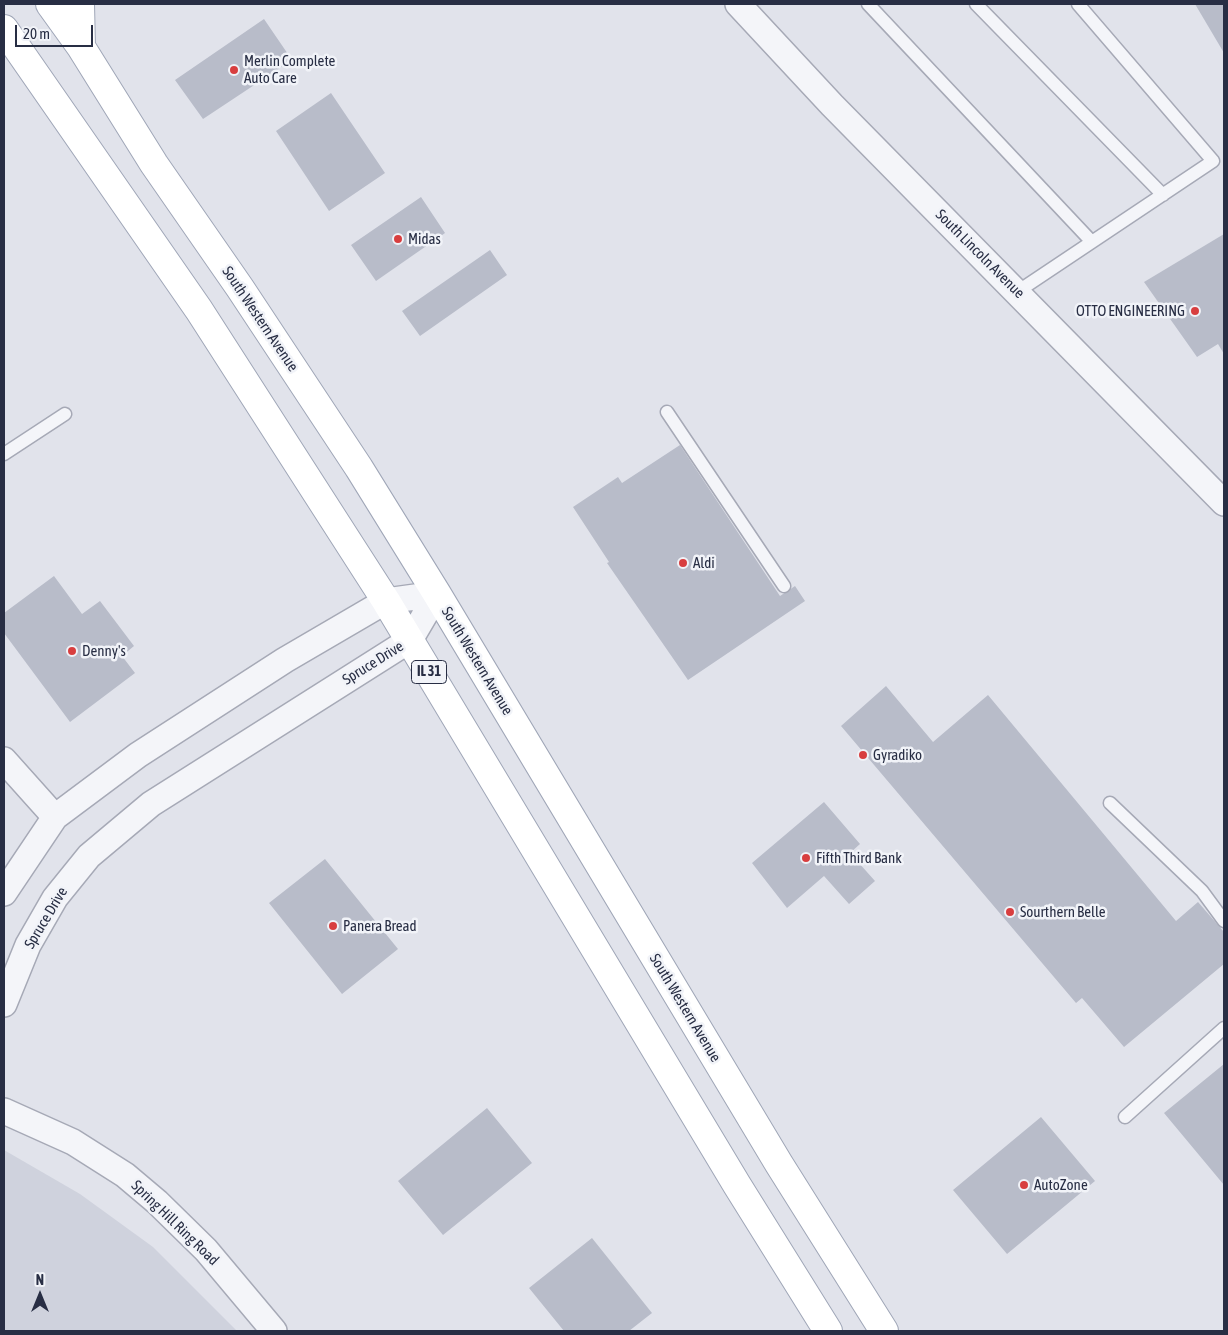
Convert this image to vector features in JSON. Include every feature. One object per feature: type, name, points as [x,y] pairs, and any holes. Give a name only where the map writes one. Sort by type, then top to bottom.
[{"type":"main road","name":"South Western Avenue","points":[[50,4],[81,47],[154,164],[240,288],[359,468],[437,594],[774,1155],[884,1331]]},
{"type":"main road","points":[[80,4],[81,47]]},
{"type":"main road","name":"IL 31","points":[[4,29],[199,310],[386,601],[727,1168],[828,1331]]},
{"type":"street","name":"South Lincoln Avenue","points":[[738,4],[839,112],[1224,503]]},
{"type":"street","points":[[4,893],[55,817],[138,756],[285,660],[386,601],[437,594]]},
{"type":"street","name":"Spruce Drive","points":[[4,1004],[28,944],[54,898],[89,856],[151,804],[410,640],[437,594]]},
{"type":"street","points":[[4,760],[55,817]]},
{"type":"street","name":"Spring Hill Ring Road","points":[[4,1111],[73,1142],[125,1175],[157,1202],[206,1250],[274,1331]]},
{"type":"lane","points":[[868,4],[1092,242]]},
{"type":"lane","points":[[976,4],[1163,195]]},
{"type":"lane","points":[[1018,292],[1213,161],[1078,4]]},
{"type":"lane","points":[[667,412],[784,586]]},
{"type":"lane","points":[[4,454],[65,414]]},
{"type":"lane","points":[[1110,802],[1202,891],[1224,921]]},
{"type":"lane","points":[[1125,1117],[1224,1028]]},
{"type":"shaded area","points":[[4,1150],[80,1194],[153,1247],[237,1331],[4,1331]]},
{"type":"building","points":[[1195,4],[1224,4],[1224,53]]},
{"type":"building","name":"Merlin Complete Auto Care","points":[[264,19],[292,60],[203,119],[175,80]]},
{"type":"building","points":[[331,93],[385,173],[329,211],[276,131]]},
{"type":"building","name":"Midas","points":[[421,197],[445,233],[376,281],[351,245]]},
{"type":"building","name":"OTTO ENGINEERING","points":[[1224,234],[1224,354],[1218,344],[1197,357],[1144,282]]},
{"type":"building","points":[[490,250],[507,275],[420,336],[402,311]]},
{"type":"building","name":"Aldi","points":[[680,445],[780,596],[795,586],[805,601],[688,680],[607,563],[609,562],[573,507],[618,477],[622,483]]},
{"type":"building","name":"Denny's","points":[[54,576],[82,614],[100,601],[134,646],[122,656],[135,673],[70,722],[4,633],[4,613]]},
{"type":"building","points":[[886,686],[933,742],[988,695],[1176,921],[1198,902],[1224,932],[1224,964],[1124,1047],[1082,998],[1076,1003],[841,726]]},
{"type":"building","name":"Fifth Third Bank","points":[[824,802],[860,844],[850,853],[875,881],[849,904],[824,876],[787,908],[752,863]]},
{"type":"building","name":"Panera Bread","points":[[325,859],[398,949],[342,994],[269,903]]},
{"type":"building","points":[[1224,1064],[1224,1185],[1164,1113]]},
{"type":"building","points":[[487,1108],[532,1163],[443,1235],[398,1181]]},
{"type":"building","name":"AutoZone","points":[[1041,1117],[1095,1181],[1007,1254],[953,1190]]},
{"type":"building","points":[[592,1238],[652,1313],[629,1331],[564,1331],[529,1288]]},
{"type":"place","name":"Merlin Complete Auto Care","points":[[234,70]]},
{"type":"place","name":"Midas","points":[[398,239]]},
{"type":"place","name":"OTTO ENGINEERING","points":[[1195,311]]},
{"type":"place","name":"Aldi","points":[[683,563]]},
{"type":"place","name":"Denny's","points":[[72,651]]},
{"type":"place","name":"Gyradiko","points":[[863,755]]},
{"type":"place","name":"Fifth Third Bank","points":[[806,858]]},
{"type":"place","name":"Sourthern Belle","points":[[1010,912]]},
{"type":"place","name":"Panera Bread","points":[[333,926]]},
{"type":"place","name":"AutoZone","points":[[1024,1185]]}]
